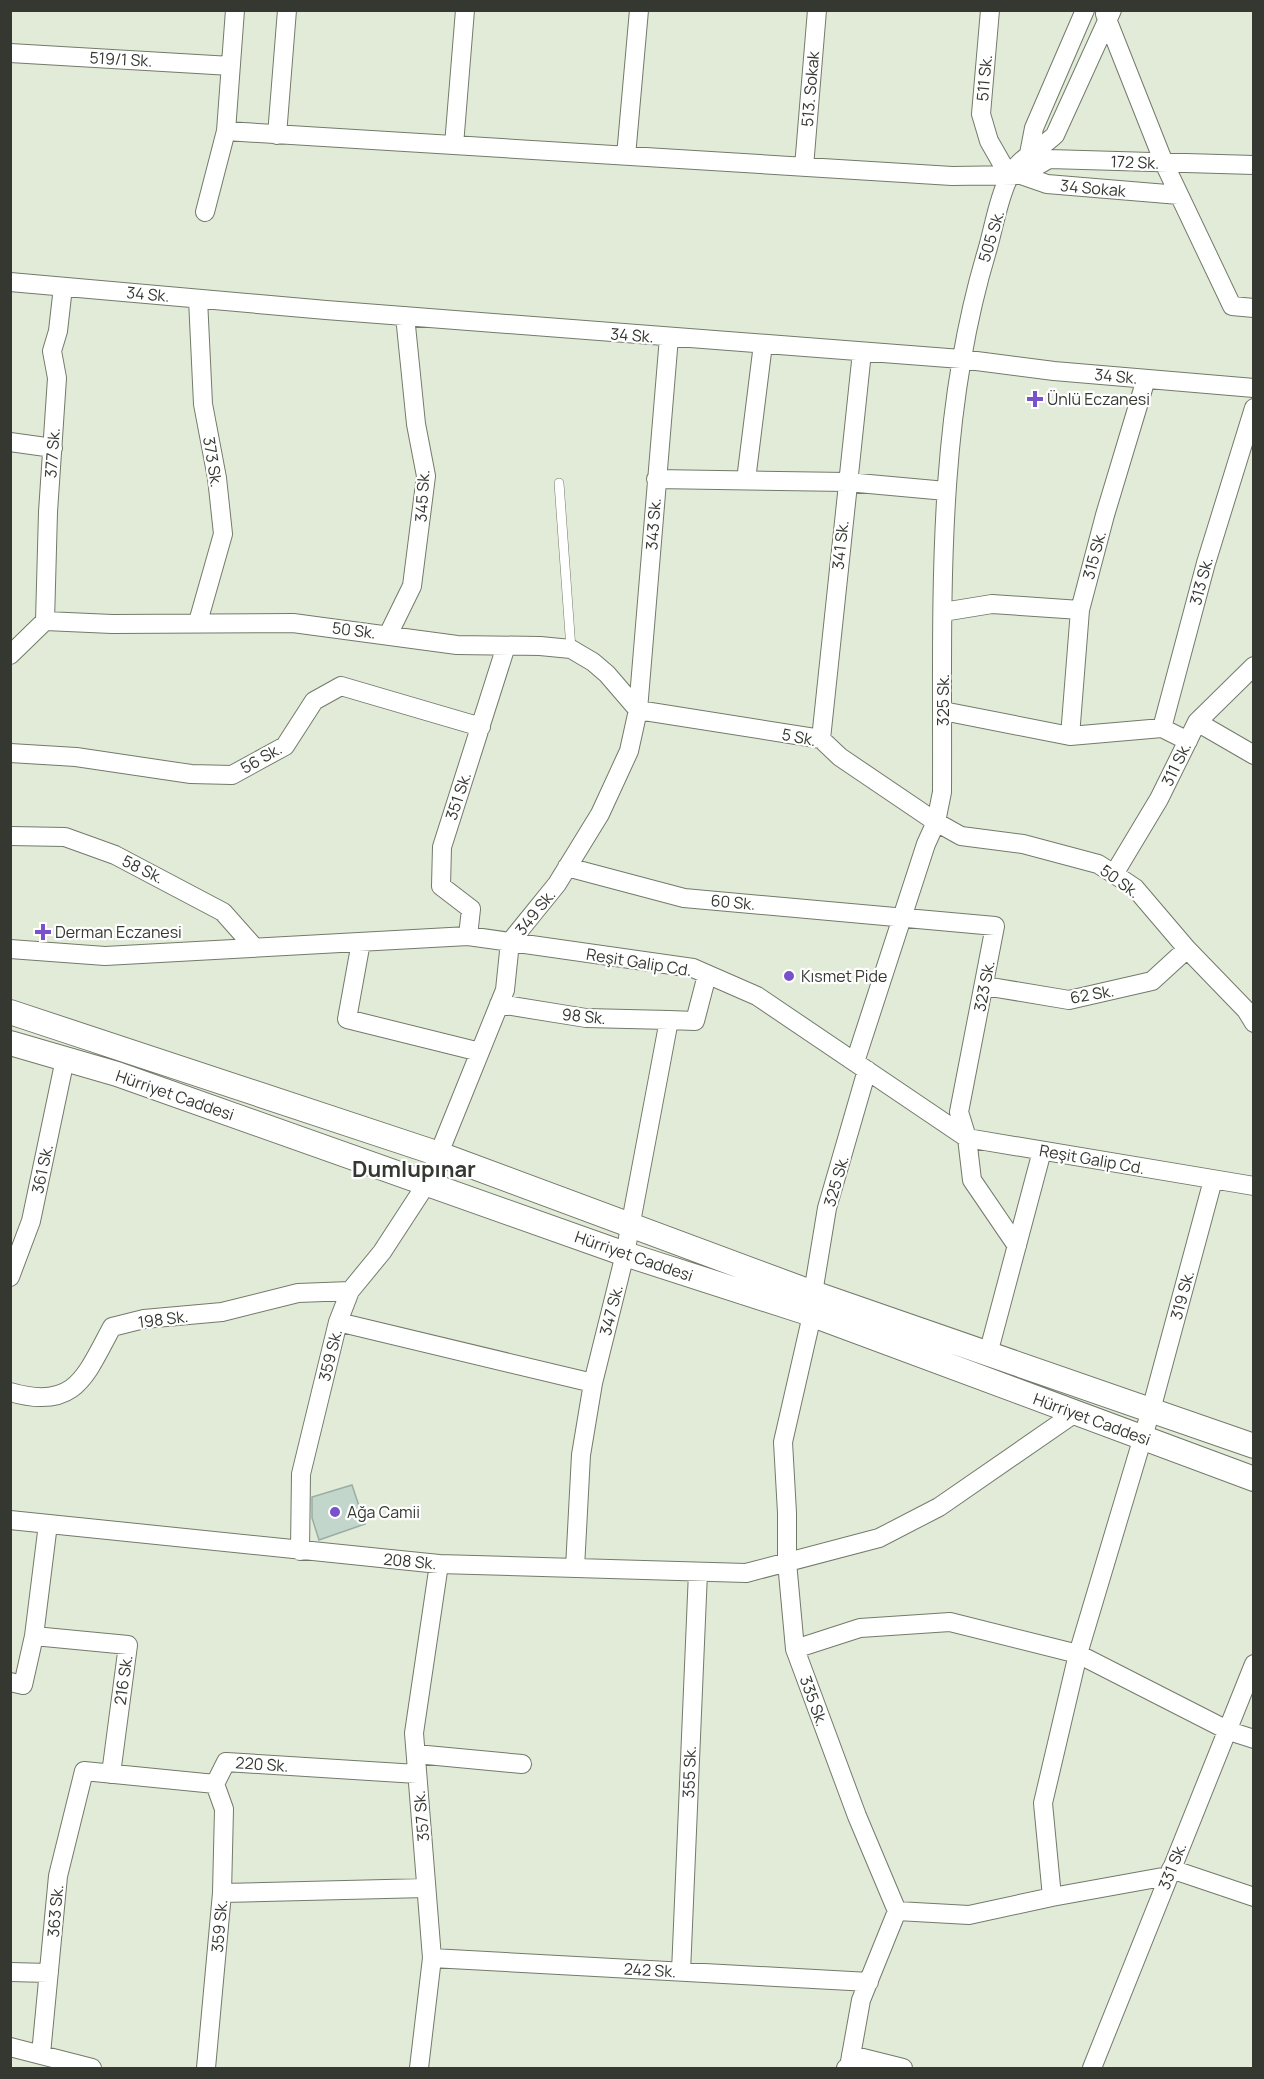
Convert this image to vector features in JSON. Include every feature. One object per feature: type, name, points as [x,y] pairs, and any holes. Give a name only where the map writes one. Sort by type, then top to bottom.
[{"type":"main road","name":"Hürriyet Caddesi","points":[[10,1012],[439,1154],[630,1223],[812,1304],[1075,1413],[1254,1479]]},
{"type":"main road","name":"Hürriyet Caddesi","points":[[11,1044],[117,1074],[625,1254],[988,1354],[1254,1446]]},
{"type":"street","points":[[205,212],[226,131],[235,10]]},
{"type":"street","points":[[277,135],[287,10]]},
{"type":"street","points":[[454,145],[465,10]]},
{"type":"street","points":[[626,156],[639,10]]},
{"type":"street","name":"513. Sokak","points":[[804,167],[817,10]]},
{"type":"street","name":"511 Sk.","points":[[990,10],[981,114],[989,141],[1015,176]]},
{"type":"street","name":"505 Sk.","points":[[966,325],[1015,176],[1029,154],[1034,128],[1084,10]]},
{"type":"street","points":[[1108,13],[1164,163],[1232,306],[1254,308]]},
{"type":"street","name":"505 Sk.","points":[[1029,154],[1043,147],[1055,135],[1108,13]]},
{"type":"street","name":"519/1 Sk.","points":[[10,53],[231,66]]},
{"type":"street","points":[[226,131],[952,176],[1015,176]]},
{"type":"street","name":"172 Sk.","points":[[1015,176],[1049,159],[1254,165]]},
{"type":"street","name":"34 Sokak","points":[[1015,176],[1047,184],[1179,195]]},
{"type":"street","name":"34 Sk.","points":[[10,282],[669,338],[961,359],[1254,388]]},
{"type":"street","name":"377 Sk.","points":[[45,621],[48,512],[57,378],[52,351],[58,331],[63,287]]},
{"type":"street","name":"373 Sk.","points":[[198,299],[203,404],[217,478],[223,534],[198,622]]},
{"type":"street","name":"345 Sk.","points":[[388,635],[412,586],[426,476],[416,424],[405,316]]},
{"type":"street","name":"325 Sk.","points":[[812,1304],[827,1208],[861,1066],[902,917],[936,822],[942,792],[946,491],[966,325]]},
{"type":"street","name":"343 Sk.","points":[[638,710],[669,338]]},
{"type":"street","points":[[746,480],[763,344]]},
{"type":"street","name":"341 Sk.","points":[[821,739],[862,352]]},
{"type":"street","name":"315 Sk.","points":[[1070,736],[1080,610],[1105,515],[1146,379]]},
{"type":"street","name":"313 Sk.","points":[[1162,728],[1206,563],[1254,408]]},
{"type":"street","points":[[10,442],[53,448]]},
{"type":"street","points":[[656,479],[847,482],[946,491]]},
{"type":"street","points":[[943,612],[992,604],[1080,610]]},
{"type":"street","points":[[10,655],[45,621]]},
{"type":"street","name":"50 Sk.","points":[[45,621],[123,624],[293,623],[457,645],[571,649],[593,662],[607,674],[638,710]]},
{"type":"street","name":"351 Sk.","points":[[468,936],[471,909],[441,886],[442,847],[506,646]]},
{"type":"street","name":"311 Sk.","points":[[1114,874],[1159,799],[1197,722],[1254,666]]},
{"type":"street","name":"56 Sk.","points":[[10,753],[76,757],[191,774],[232,776],[285,746],[314,701],[341,686],[481,727]]},
{"type":"street","name":"5 Sk.","points":[[638,710],[821,739],[840,757],[936,822]]},
{"type":"street","name":"349 Sk.","points":[[427,1183],[505,990],[510,942],[567,867],[600,814],[628,752],[638,710]]},
{"type":"street","points":[[943,711],[1070,736],[1162,728],[1188,741]]},
{"type":"street","points":[[1197,722],[1254,755]]},
{"type":"street","name":"50 Sk.","points":[[936,822],[961,836],[1033,847],[1098,864],[1114,874],[1135,888],[1187,949],[1246,1010],[1254,1023]]},
{"type":"street","name":"58 Sk.","points":[[10,836],[65,837],[115,855],[223,912],[255,948]]},
{"type":"street","name":"60 Sk.","points":[[567,867],[684,898],[902,917]]},
{"type":"street","name":"323 Sk.","points":[[902,917],[995,926],[959,1112],[967,1138],[972,1180],[1017,1246]]},
{"type":"street","name":"Reşit Galip Cd.","points":[[10,949],[105,956],[468,936],[693,968],[757,996],[967,1138],[1254,1186]]},
{"type":"street","points":[[361,942],[347,1020],[480,1052]]},
{"type":"street","name":"62 Sk.","points":[[985,986],[1069,1000],[1152,981],[1187,949]]},
{"type":"street","points":[[669,1020],[695,1021],[707,975]]},
{"type":"street","name":"98 Sk.","points":[[499,1004],[586,1018],[669,1020]]},
{"type":"street","name":"347 Sk.","points":[[575,1568],[581,1455],[592,1383],[625,1254],[669,1020]]},
{"type":"street","name":"361 Sk.","points":[[10,1277],[31,1221],[65,1059]]},
{"type":"street","points":[[988,1354],[1042,1151]]},
{"type":"street","name":"319 Sk.","points":[[1052,1897],[1043,1803],[1078,1654],[1151,1410],[1213,1179]]},
{"type":"street","name":"359 Sk.","points":[[300,1551],[301,1474],[338,1323],[350,1291],[382,1252],[427,1183]]},
{"type":"street","name":"198 Sk.","points":[[10,1392],[35,1399],[68,1393],[86,1374],[112,1328],[144,1319],[222,1312],[298,1293],[350,1291]]},
{"type":"street","name":"335 Sk.","points":[[812,1304],[783,1442],[787,1562],[795,1649],[857,1816],[897,1911]]},
{"type":"street","points":[[338,1323],[592,1383]]},
{"type":"street","name":"208 Sk.","points":[[10,1520],[439,1564],[747,1573],[879,1538],[929,1512],[1075,1413]]},
{"type":"street","points":[[10,1682],[23,1685],[34,1636],[48,1524]]},
{"type":"street","name":"357 Sk.","points":[[419,2068],[432,1958],[414,1733],[439,1564]]},
{"type":"street","name":"355 Sk.","points":[[681,1972],[698,1572]]},
{"type":"street","points":[[795,1649],[860,1628],[950,1622],[1078,1654],[1229,1731],[1254,1739]]},
{"type":"street","name":"216 Sk.","points":[[34,1636],[128,1645],[111,1774]]},
{"type":"street","name":"331 Sk.","points":[[1092,2068],[1254,1664]]},
{"type":"street","points":[[416,1754],[522,1764]]},
{"type":"street","name":"220 Sk.","points":[[84,1771],[215,1784],[226,1762],[417,1774]]},
{"type":"street","name":"363 Sk.","points":[[41,2054],[58,1876],[84,1771]]},
{"type":"street","name":"359 Sk.","points":[[206,2068],[222,1893],[224,1809],[215,1784]]},
{"type":"street","points":[[903,2068],[849,2062],[861,2000],[897,1911],[969,1915],[1169,1872],[1254,1897]]},
{"type":"street","points":[[222,1893],[426,1888]]},
{"type":"street","name":"242 Sk.","points":[[432,1958],[869,1982]]},
{"type":"street","points":[[10,1972],[49,1974]]},
{"type":"street","points":[[10,2047],[92,2068]]},
{"type":"lane","points":[[559,483],[571,649]]},
{"type":"building","name":"Ağa Camii","points":[[352,1485],[365,1524],[319,1540],[312,1518],[312,1497]]},
{"type":"place","name":"Ünlü Eczanesi","points":[[1035,399]]},
{"type":"place","name":"Derman Eczanesi","points":[[43,932]]},
{"type":"place","name":"Kısmet Pide","points":[[789,976]]},
{"type":"place","name":"Ağa Camii","points":[[335,1512]]},
{"type":"district","name":"Dumlupınar","points":[[414,1169]]}]
